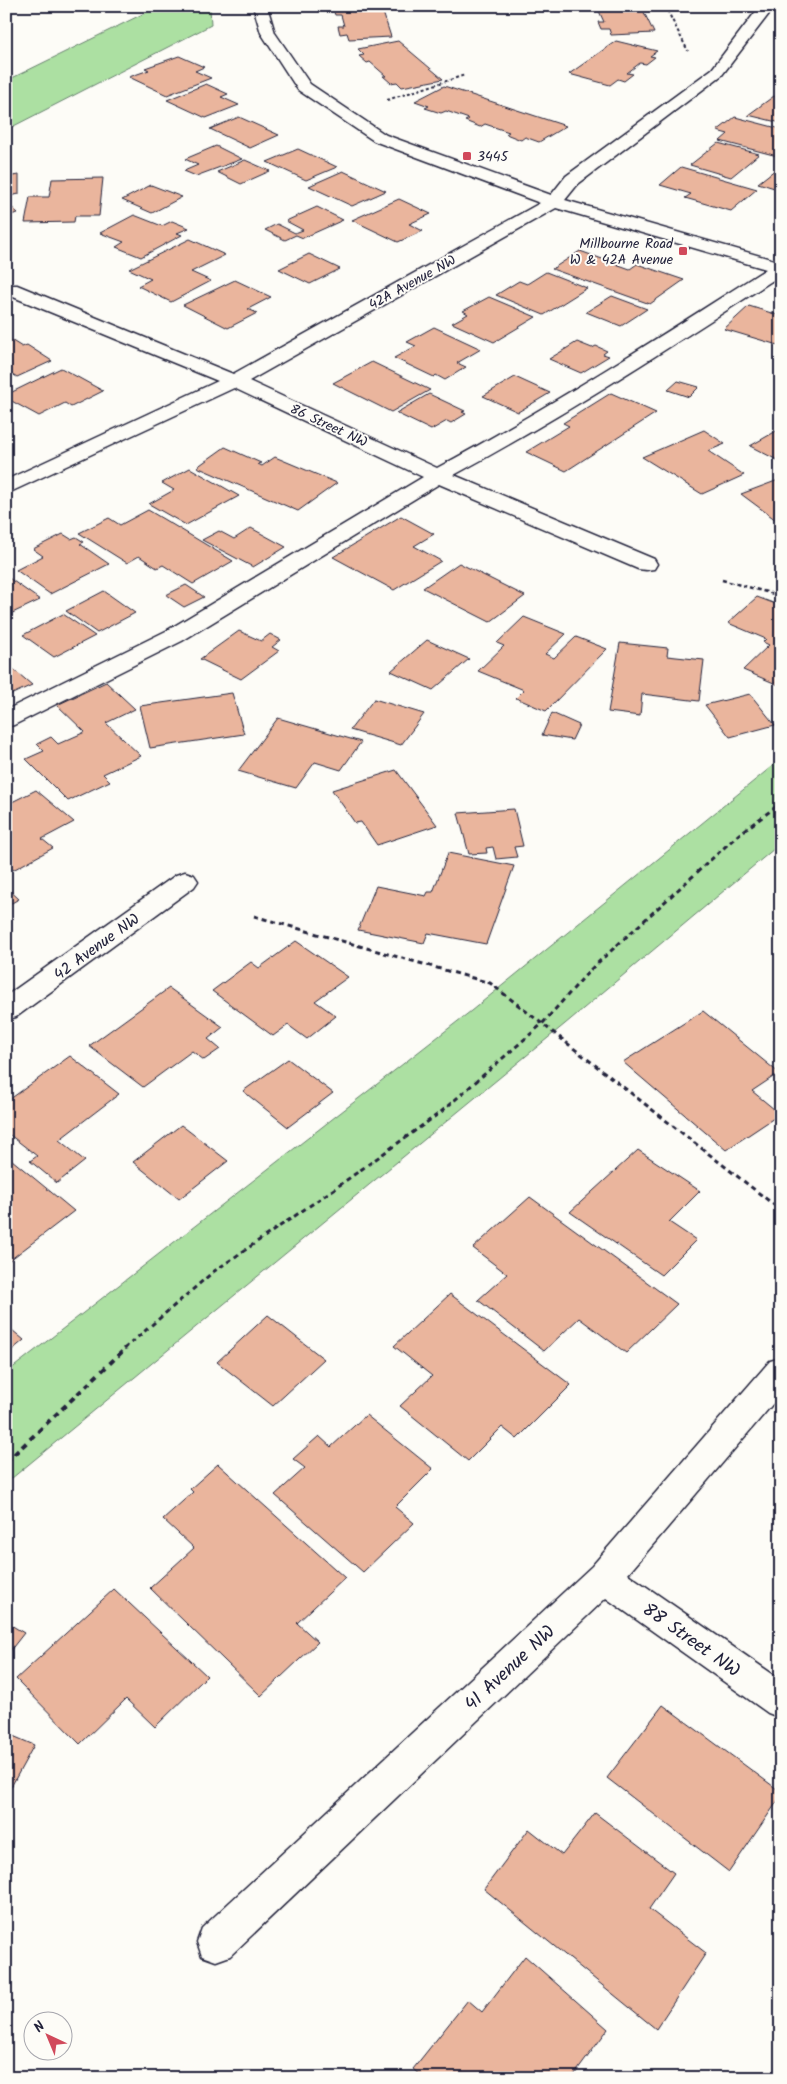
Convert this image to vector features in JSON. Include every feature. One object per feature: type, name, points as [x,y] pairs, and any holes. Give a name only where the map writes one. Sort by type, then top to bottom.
[{"type":"street","points":[[260,6],[268,33],[304,87],[380,138],[554,202],[781,267]]},
{"type":"street","name":"42A Avenue NW","points":[[6,488],[234,381],[554,202],[572,180],[718,72],[768,6]]},
{"type":"street","points":[[6,720],[174,636],[438,476],[519,432],[781,267]]},
{"type":"street","name":"86 Street NW","points":[[10,289],[234,381],[438,476],[646,564]]},
{"type":"street","name":"42 Avenue NW","points":[[6,1010],[185,881]]},
{"type":"street","name":"41 Avenue NW","points":[[216,1942],[604,1577],[781,1371]]},
{"type":"street","name":"88 Street NW","points":[[604,1577],[781,1701]]},
{"type":"path","points":[[665,6],[692,57]]},
{"type":"path","points":[[384,101],[465,75]]},
{"type":"path","points":[[722,580],[781,596]]},
{"type":"path","points":[[6,1462],[157,1318],[213,1272],[337,1187],[440,1112],[542,1024],[591,969],[738,835],[781,803]]},
{"type":"path","points":[[254,916],[490,983],[778,1208]]},
{"type":"green space","points":[[159,6],[210,6],[211,25],[6,130],[6,81]]},
{"type":"green space","points":[[781,759],[781,843],[565,1024],[6,1483],[6,1373],[471,1011]]},
{"type":"building","points":[[88,6],[83,11],[52,7]]},
{"type":"building","points":[[338,6],[381,6],[391,37],[349,39],[347,33],[340,34],[338,26],[344,26],[341,15],[335,15],[333,9],[339,8]]},
{"type":"building","points":[[592,6],[641,6],[654,33],[611,35],[609,29],[601,29],[598,22],[604,22],[599,11],[594,11]]},
{"type":"building","points":[[398,41],[443,79],[402,87],[397,82],[391,83],[370,62],[367,63],[359,56],[364,55],[358,49]]},
{"type":"building","points":[[616,41],[657,51],[650,56],[655,57],[646,64],[640,63],[627,73],[633,74],[624,81],[618,79],[610,85],[569,74]]},
{"type":"building","points":[[179,56],[204,67],[195,71],[211,78],[167,95],[129,77],[149,70],[145,68]]},
{"type":"building","points":[[206,84],[228,94],[221,97],[239,105],[206,118],[167,100]]},
{"type":"building","points":[[444,86],[566,126],[539,142],[525,137],[521,140],[506,134],[509,132],[485,124],[480,127],[465,121],[469,119],[446,111],[441,113],[425,108],[429,106],[415,101]]},
{"type":"building","points":[[774,96],[781,98],[781,123],[748,115]]},
{"type":"building","points":[[239,117],[279,135],[250,148],[210,129]]},
{"type":"building","points":[[735,117],[781,129],[781,157],[720,141],[728,134],[717,131]]},
{"type":"building","points":[[718,143],[759,154],[731,177],[690,165]]},
{"type":"building","points":[[216,146],[242,159],[196,176],[184,171],[198,165],[185,159]]},
{"type":"building","points":[[298,149],[337,167],[306,180],[267,162]]},
{"type":"building","points":[[245,160],[270,171],[241,184],[217,172]]},
{"type":"building","points":[[681,167],[757,189],[731,211],[685,198],[691,194],[660,185]]},
{"type":"building","points":[[776,169],[781,170],[781,190],[758,183]]},
{"type":"building","points":[[343,171],[386,191],[352,206],[309,186]]},
{"type":"building","points":[[19,175],[19,194],[6,197],[6,177]]},
{"type":"building","points":[[103,178],[99,216],[75,216],[74,222],[25,223],[30,197],[49,197],[52,179]]},
{"type":"building","points":[[151,185],[182,197],[152,213],[122,200]]},
{"type":"building","points":[[399,199],[431,214],[409,224],[423,231],[398,242],[352,220]]},
{"type":"building","points":[[6,202],[18,213],[6,216]]},
{"type":"building","points":[[317,207],[343,220],[303,238],[296,235],[285,240],[265,230],[277,224],[295,233],[303,230],[286,221]]},
{"type":"building","points":[[134,215],[162,226],[172,221],[189,228],[177,233],[182,235],[141,257],[116,247],[124,242],[100,233]]},
{"type":"building","points":[[190,239],[225,255],[191,272],[211,281],[171,302],[138,286],[151,279],[129,269]]},
{"type":"building","points":[[580,251],[630,269],[637,264],[684,280],[650,304],[552,269]]},
{"type":"building","points":[[309,254],[340,269],[310,284],[279,269]]},
{"type":"building","points":[[546,272],[587,288],[544,315],[496,295],[519,281],[527,284]]},
{"type":"building","points":[[235,280],[271,297],[248,309],[257,313],[228,328],[183,305]]},
{"type":"building","points":[[612,296],[647,309],[621,326],[586,312]]},
{"type":"building","points":[[489,297],[536,317],[494,342],[452,323],[468,314],[463,311]]},
{"type":"building","points":[[749,306],[781,316],[781,346],[724,329]]},
{"type":"building","points":[[434,327],[481,349],[457,363],[466,367],[445,380],[436,375],[434,377],[394,358],[416,346],[407,342]]},
{"type":"building","points":[[6,337],[22,347],[27,345],[52,361],[17,377],[6,370]]},
{"type":"building","points":[[577,342],[592,348],[596,346],[607,351],[603,354],[609,356],[581,373],[549,359]]},
{"type":"building","points":[[372,362],[430,390],[391,412],[333,383]]},
{"type":"building","points":[[61,368],[103,391],[71,407],[65,403],[39,416],[6,398],[6,395]]},
{"type":"building","points":[[515,377],[550,393],[518,412],[483,396]]},
{"type":"building","points":[[678,381],[699,387],[689,397],[668,390]]},
{"type":"building","points":[[611,393],[656,413],[566,471],[526,452],[569,426],[563,423]]},
{"type":"building","points":[[429,394],[465,411],[462,412],[466,414],[451,423],[447,421],[431,430],[396,413]]},
{"type":"building","points":[[780,429],[781,462],[750,446]]},
{"type":"building","points":[[704,430],[725,444],[708,451],[744,475],[702,494],[642,457]]},
{"type":"building","points":[[225,447],[261,463],[258,464],[262,466],[275,457],[337,483],[298,511],[197,467]]},
{"type":"building","points":[[190,468],[239,496],[186,525],[149,504],[174,490],[162,483]]},
{"type":"building","points":[[781,479],[781,518],[776,520],[741,494]]},
{"type":"building","points":[[148,510],[233,561],[193,584],[163,565],[157,568],[139,556],[127,563],[79,533],[109,518],[120,525]]},
{"type":"building","points":[[401,516],[434,534],[414,546],[441,561],[394,590],[333,557]]},
{"type":"building","points":[[251,528],[286,547],[253,567],[202,540],[219,531],[234,539]]},
{"type":"building","points":[[63,534],[71,539],[76,537],[84,542],[80,544],[109,564],[50,594],[16,570],[43,556],[33,549]]},
{"type":"building","points":[[459,563],[525,596],[490,622],[423,588]]},
{"type":"building","points":[[6,576],[40,600],[6,616]]},
{"type":"building","points":[[186,585],[204,597],[184,607],[166,595]]},
{"type":"building","points":[[104,591],[135,613],[97,633],[66,611]]},
{"type":"building","points":[[757,597],[781,606],[781,686],[743,670],[769,645],[763,642],[766,639],[728,623]]},
{"type":"building","points":[[63,614],[95,636],[54,657],[23,635]]},
{"type":"building","points":[[524,617],[566,634],[545,654],[554,658],[576,637],[607,649],[546,711],[516,698],[524,690],[478,671],[504,646],[497,643]]},
{"type":"building","points":[[239,631],[261,641],[270,634],[281,640],[272,647],[279,651],[241,679],[200,659]]},
{"type":"building","points":[[427,640],[469,659],[433,690],[391,671]]},
{"type":"building","points":[[620,643],[668,648],[667,656],[704,660],[699,701],[642,694],[640,716],[608,712]]},
{"type":"building","points":[[6,663],[32,685],[6,697]]},
{"type":"building","points":[[106,682],[135,709],[106,723],[141,756],[103,774],[110,781],[68,801],[26,759],[44,751],[37,744],[51,737],[58,744],[85,732],[57,705]]},
{"type":"building","points":[[232,693],[244,734],[150,748],[140,706]]},
{"type":"building","points":[[750,694],[775,725],[730,737],[705,705]]},
{"type":"building","points":[[374,699],[424,714],[401,745],[350,730]]},
{"type":"building","points":[[552,713],[579,725],[572,740],[542,735]]},
{"type":"building","points":[[278,718],[361,742],[341,770],[315,762],[296,788],[238,771]]},
{"type":"building","points":[[396,770],[437,825],[377,845],[361,822],[355,823],[332,790]]},
{"type":"building","points":[[36,790],[74,822],[42,839],[53,848],[13,870],[6,864],[6,805]]},
{"type":"building","points":[[514,809],[523,846],[514,847],[517,857],[496,859],[493,847],[486,848],[487,853],[469,854],[458,813]]},
{"type":"building","points":[[448,853],[514,866],[486,944],[428,933],[424,943],[358,930],[376,886],[426,896],[428,892],[433,892]]},
{"type":"building","points":[[6,887],[19,899],[6,906]]},
{"type":"building","points":[[296,941],[348,977],[315,1001],[336,1016],[307,1039],[288,1025],[273,1036],[212,991],[251,962],[259,968]]},
{"type":"building","points":[[169,988],[223,1027],[208,1039],[220,1049],[204,1060],[192,1051],[143,1087],[89,1046]]},
{"type":"building","points":[[703,1011],[779,1073],[752,1091],[780,1114],[726,1150],[623,1062]]},
{"type":"building","points":[[70,1056],[119,1094],[59,1140],[85,1161],[57,1183],[30,1161],[37,1156],[6,1132],[6,1102]]},
{"type":"building","points":[[288,1059],[333,1093],[288,1127],[243,1091]]},
{"type":"building","points":[[181,1125],[228,1161],[179,1199],[133,1162]]},
{"type":"building","points":[[638,1150],[700,1191],[669,1222],[696,1240],[661,1275],[570,1212]]},
{"type":"building","points":[[6,1155],[74,1211],[6,1263]]},
{"type":"building","points":[[530,1197],[677,1304],[626,1353],[579,1318],[544,1351],[478,1300],[507,1274],[473,1248]]},
{"type":"building","points":[[450,1294],[571,1385],[517,1439],[502,1427],[468,1461],[400,1406],[432,1376],[394,1346]]},
{"type":"building","points":[[268,1315],[324,1359],[273,1406],[217,1362]]},
{"type":"building","points":[[6,1325],[24,1340],[6,1355]]},
{"type":"building","points":[[366,1415],[433,1469],[395,1507],[414,1523],[363,1572],[275,1495],[305,1468],[293,1459],[319,1436],[331,1447]]},
{"type":"building","points":[[218,1464],[345,1578],[297,1623],[318,1642],[261,1696],[150,1588],[194,1548],[163,1519],[193,1492],[190,1489]]},
{"type":"building","points":[[114,1589],[207,1676],[155,1727],[126,1699],[80,1744],[16,1679]]},
{"type":"building","points":[[6,1622],[24,1633],[6,1656]]},
{"type":"building","points":[[663,1705],[781,1792],[781,1796],[729,1872],[607,1778]]},
{"type":"building","points":[[6,1733],[34,1745],[6,1796]]},
{"type":"building","points":[[595,1813],[674,1873],[649,1909],[706,1953],[656,2029],[484,1889],[529,1829],[562,1855]]},
{"type":"building","points":[[525,1956],[608,2029],[572,2078],[423,2078],[413,2069],[468,2000],[482,2012]]},
{"type":"place","name":"3445","points":[[467,156]]},
{"type":"place","name":"Millbourne Road W & 42A Avenue","points":[[683,251]]}]
